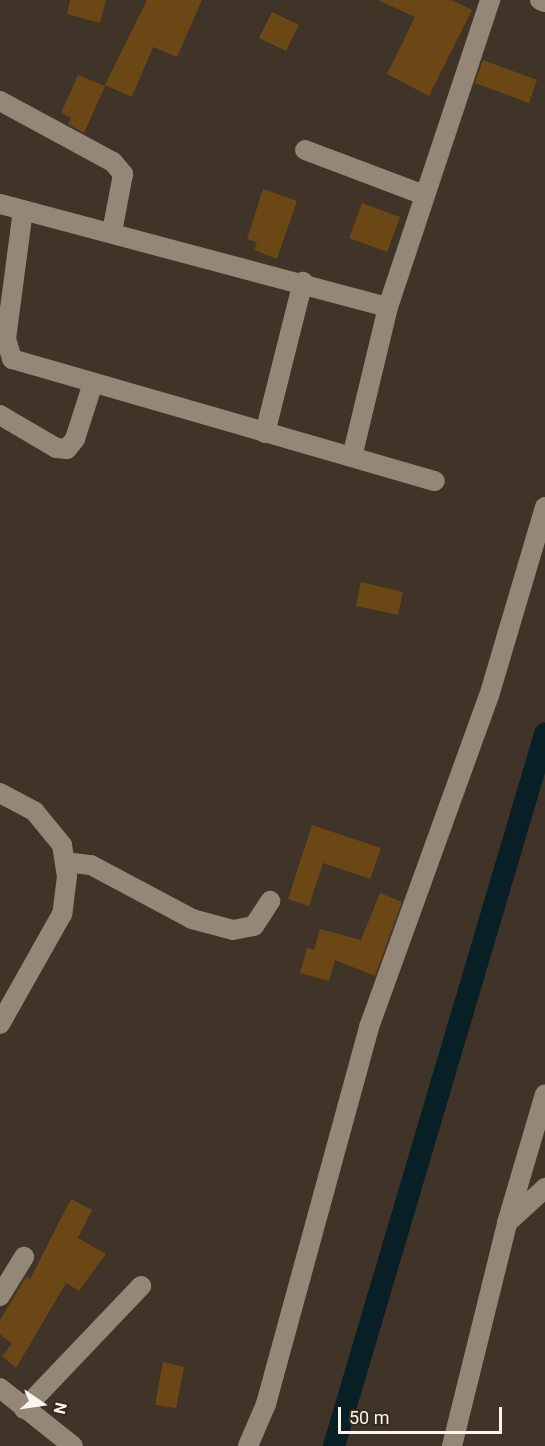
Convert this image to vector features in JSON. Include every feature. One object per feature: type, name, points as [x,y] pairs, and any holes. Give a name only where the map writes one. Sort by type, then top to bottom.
[{"type":"street","points":[[352,457],[388,307],[490,0]]},
{"type":"street","points":[[540,0],[545,2]]},
{"type":"street","points":[[0,101],[113,162],[123,174],[112,232]]},
{"type":"street","points":[[305,150],[424,195]]},
{"type":"street","points":[[0,204],[303,282],[388,307]]},
{"type":"street","points":[[23,210],[7,351],[21,362],[435,481]]},
{"type":"street","points":[[265,433],[303,282]]},
{"type":"street","points":[[0,415],[56,448],[67,449],[75,439],[93,383]]},
{"type":"street","points":[[249,1446],[266,1404],[369,1027],[489,696],[545,507]]},
{"type":"street","points":[[0,793],[35,812],[62,845],[67,876],[62,914],[0,1024]]},
{"type":"street","points":[[64,862],[92,865],[192,918],[234,930],[254,926],[270,901]]},
{"type":"street","points":[[452,1446],[507,1223],[545,1094]]},
{"type":"street","points":[[507,1223],[545,1188]]},
{"type":"street","points":[[0,1296],[24,1257]]},
{"type":"street","points":[[24,1408],[141,1286]]},
{"type":"street","points":[[0,1388],[73,1446]]},
{"type":"building","points":[[70,0],[106,0],[100,23],[67,14]]},
{"type":"building","points":[[147,0],[202,0],[177,57],[153,47],[132,97],[105,85]]},
{"type":"building","points":[[378,0],[451,0],[472,10],[429,96],[387,74],[415,17]]},
{"type":"building","points":[[272,12],[299,25],[286,51],[259,38]]},
{"type":"building","points":[[483,60],[537,80],[529,103],[475,83]]},
{"type":"building","points":[[78,75],[105,86],[84,133],[68,124],[71,118],[61,113]]},
{"type":"building","points":[[263,189],[297,201],[277,259],[254,250],[257,242],[247,239]]},
{"type":"building","points":[[362,203],[400,217],[387,252],[349,238]]},
{"type":"building","points":[[361,582],[403,592],[398,615],[356,606]]},
{"type":"building","points":[[312,825],[381,848],[370,879],[323,863],[309,906],[288,899]]},
{"type":"building","points":[[380,893],[402,902],[375,976],[335,960],[329,981],[300,973],[307,948],[314,950],[320,929],[361,940]]},
{"type":"building","points":[[71,1199],[92,1210],[78,1238],[106,1254],[79,1291],[66,1283],[16,1368],[2,1356],[12,1344],[0,1334],[0,1320],[26,1277],[30,1279]]},
{"type":"building","points":[[163,1362],[184,1367],[176,1408],[155,1405]]},
{"type":"waterway","points":[[334,1446],[545,734]]}]
